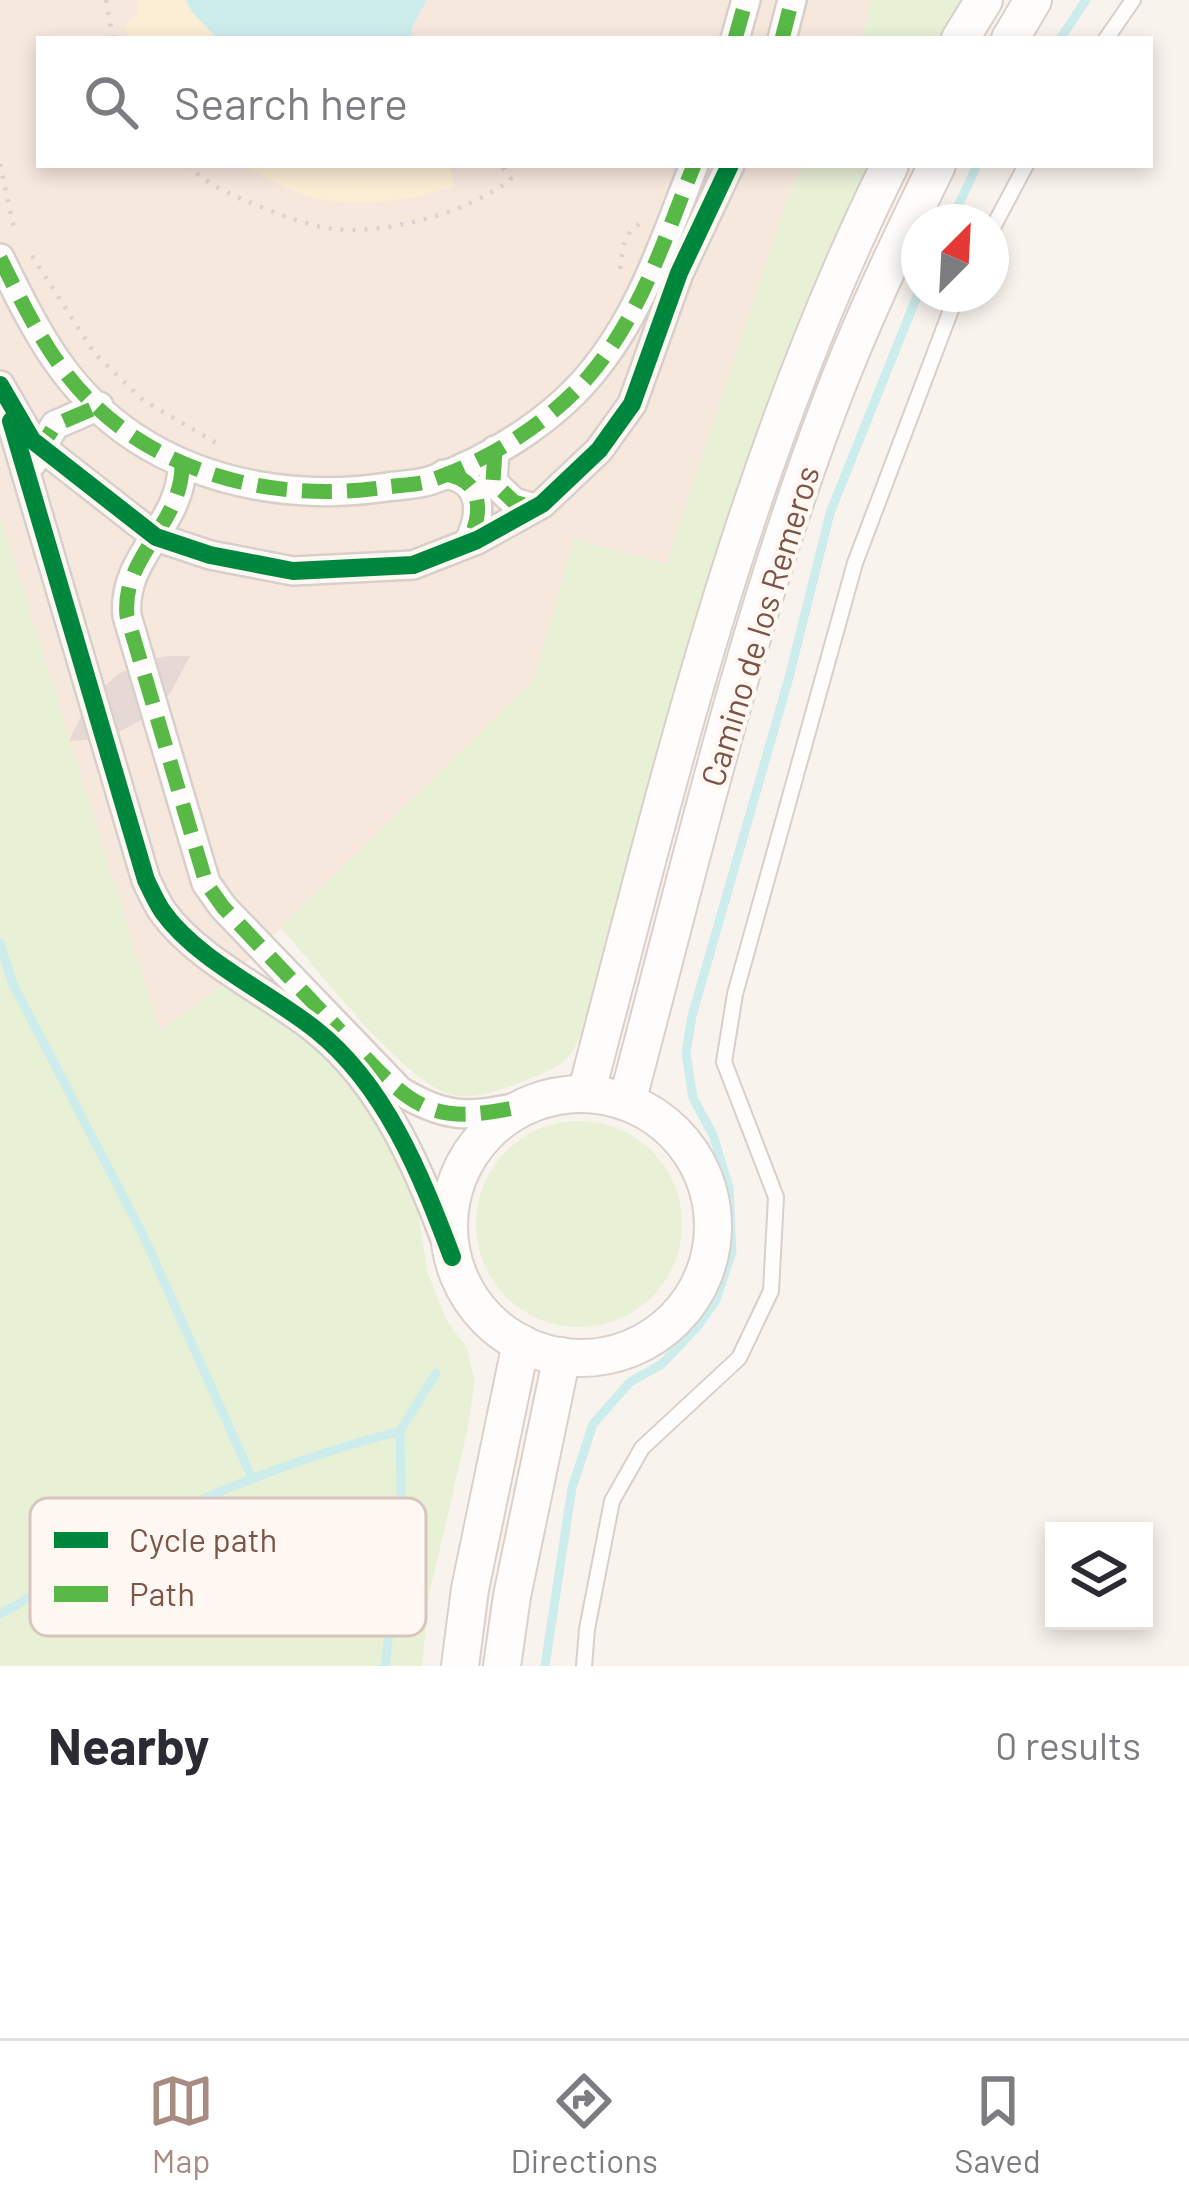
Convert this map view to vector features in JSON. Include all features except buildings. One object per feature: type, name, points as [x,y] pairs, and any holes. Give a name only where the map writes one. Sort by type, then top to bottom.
[{"type":"main road","points":[[963,36],[984,0]]},
{"type":"main road","points":[[1012,36],[1033,0]]},
{"type":"main road","name":"Camino de los Remeros","points":[[586,1094],[741,529],[812,334],[889,168]]},
{"type":"main road","name":"Camino de los Remeros","points":[[627,1102],[788,525],[860,330],[936,168]]},
{"type":"main road","points":[[586,1094],[627,1102],[661,1121],[686,1146],[704,1178],[713,1213],[712,1249],[700,1283],[681,1313],[653,1337],[621,1352],[562,1356],[521,1343],[487,1319],[465,1291],[452,1257],[448,1221],[454,1185],[470,1153],[493,1126],[524,1106],[558,1095],[586,1094]]},
{"type":"main road","points":[[460,1666],[470,1589],[521,1343]]},
{"type":"main road","points":[[502,1666],[562,1356]]},
{"type":"street","points":[[736,36],[746,0]]},
{"type":"street","points":[[783,36],[792,0]]},
{"type":"street","points":[[10,252],[46,351],[132,436],[182,465],[268,488],[340,494],[430,481],[514,441],[588,378],[623,329],[651,275],[693,168]]},
{"type":"street","points":[[0,386],[39,446],[156,537],[210,555],[292,571],[413,565],[534,508],[599,450],[632,404],[679,273],[729,168]]},
{"type":"street","points":[[0,386],[146,880],[164,914],[199,946],[320,1033],[364,1079],[419,1171],[452,1257]]},
{"type":"street","points":[[28,477],[39,446],[55,425],[98,406]]},
{"type":"street","points":[[495,450],[491,469],[501,494],[534,508]]},
{"type":"street","points":[[182,465],[177,504],[125,596],[206,883],[223,908],[400,1091],[432,1111],[472,1117],[524,1106]]},
{"type":"street","points":[[444,474],[460,476],[472,486],[479,504],[479,523],[468,543]]},
{"type":"lane","points":[[1108,36],[1132,0]]},
{"type":"lane","points":[[1005,204],[1024,168]]},
{"type":"lane","points":[[584,1666],[611,1501],[642,1448],[739,1358],[771,1291],[776,1197],[724,1062],[735,994],[855,563],[950,312]]},
{"type":"path","points":[[106,0],[112,36]]},
{"type":"path","points":[[0,164],[10,252]]},
{"type":"path","points":[[192,168],[229,194],[334,229],[415,223],[486,199],[511,178],[503,168]]},
{"type":"path","points":[[620,272],[630,230],[644,221],[673,217]]},
{"type":"path","points":[[30,254],[95,353],[142,400],[221,447]]},
{"type":"shaded area","points":[[0,0],[873,0],[863,36],[36,36],[36,168],[802,168],[790,192],[667,565],[574,540],[534,680],[225,983],[160,1032],[0,516]]},
{"type":"green space","points":[[873,0],[965,0],[942,36],[863,36]]},
{"type":"green space","points":[[802,168],[871,168],[783,361],[731,505],[584,1027],[574,1049],[547,1071],[490,1092],[453,1095],[411,1071],[387,1048],[281,928],[534,680],[574,539],[667,564],[790,192]]},
{"type":"green space","points":[[0,516],[160,1032],[225,983],[314,1047],[360,1095],[413,1182],[428,1274],[447,1321],[467,1348],[475,1381],[426,1625],[426,1498],[30,1498],[30,1636],[425,1636],[422,1666],[0,1666]]},
{"type":"green space","points":[[579,1121],[618,1129],[652,1151],[674,1185],[682,1224],[674,1263],[652,1297],[618,1319],[579,1327],[540,1319],[506,1297],[484,1263],[476,1224],[484,1185],[506,1151],[540,1129]]},
{"type":"sand","points":[[136,0],[186,0],[215,36],[128,36],[125,25],[139,12]]},
{"type":"sand","points":[[247,168],[450,168],[455,186],[418,196],[359,202],[294,191]]},
{"type":"water","points":[[186,0],[427,0],[411,36],[215,36]]},
{"type":"waterway","points":[[1062,36],[1086,0]]},
{"type":"waterway","points":[[959,204],[976,168]]},
{"type":"waterway","points":[[545,1666],[572,1488],[593,1424],[630,1382],[662,1364],[698,1326],[716,1300],[732,1252],[729,1187],[713,1135],[693,1098],[686,1053],[692,1016],[788,681],[830,513],[911,312]]},
{"type":"waterway","points":[[0,943],[12,982],[144,1237],[252,1478]]},
{"type":"waterway","points":[[401,1498],[400,1431],[436,1373]]},
{"type":"waterway","points":[[205,1498],[294,1463],[400,1431]]},
{"type":"waterway","points":[[0,1614],[30,1597]]},
{"type":"waterway","points":[[385,1666],[389,1636]]},
{"type":"marked path","points":[[736,36],[746,0]]},
{"type":"marked path","points":[[783,36],[792,0]]},
{"type":"marked path","points":[[0,258],[70,379],[110,419],[163,454],[224,478],[289,490],[354,491],[415,484],[454,472],[517,438],[589,376],[637,302],[693,168]]},
{"type":"marked path","points":[[36,455],[55,425],[99,406]]},
{"type":"marked path","points":[[495,450],[493,482],[514,502],[534,508]]},
{"type":"marked path","points":[[182,465],[173,505],[133,576],[127,616],[206,883],[340,1031]]},
{"type":"marked path","points":[[444,474],[467,483],[477,500],[468,543]]},
{"type":"marked path","points":[[365,1057],[402,1092],[435,1110],[473,1114],[523,1106]]},
{"type":"cycle path","points":[[0,385],[32,440],[156,537],[210,555],[293,571],[413,565],[477,540],[542,504],[599,450],[632,404],[679,273],[729,168]]},
{"type":"cycle path","points":[[11,421],[146,880],[156,900],[177,929],[214,961],[298,1016],[341,1052],[399,1134],[452,1257]]}]
